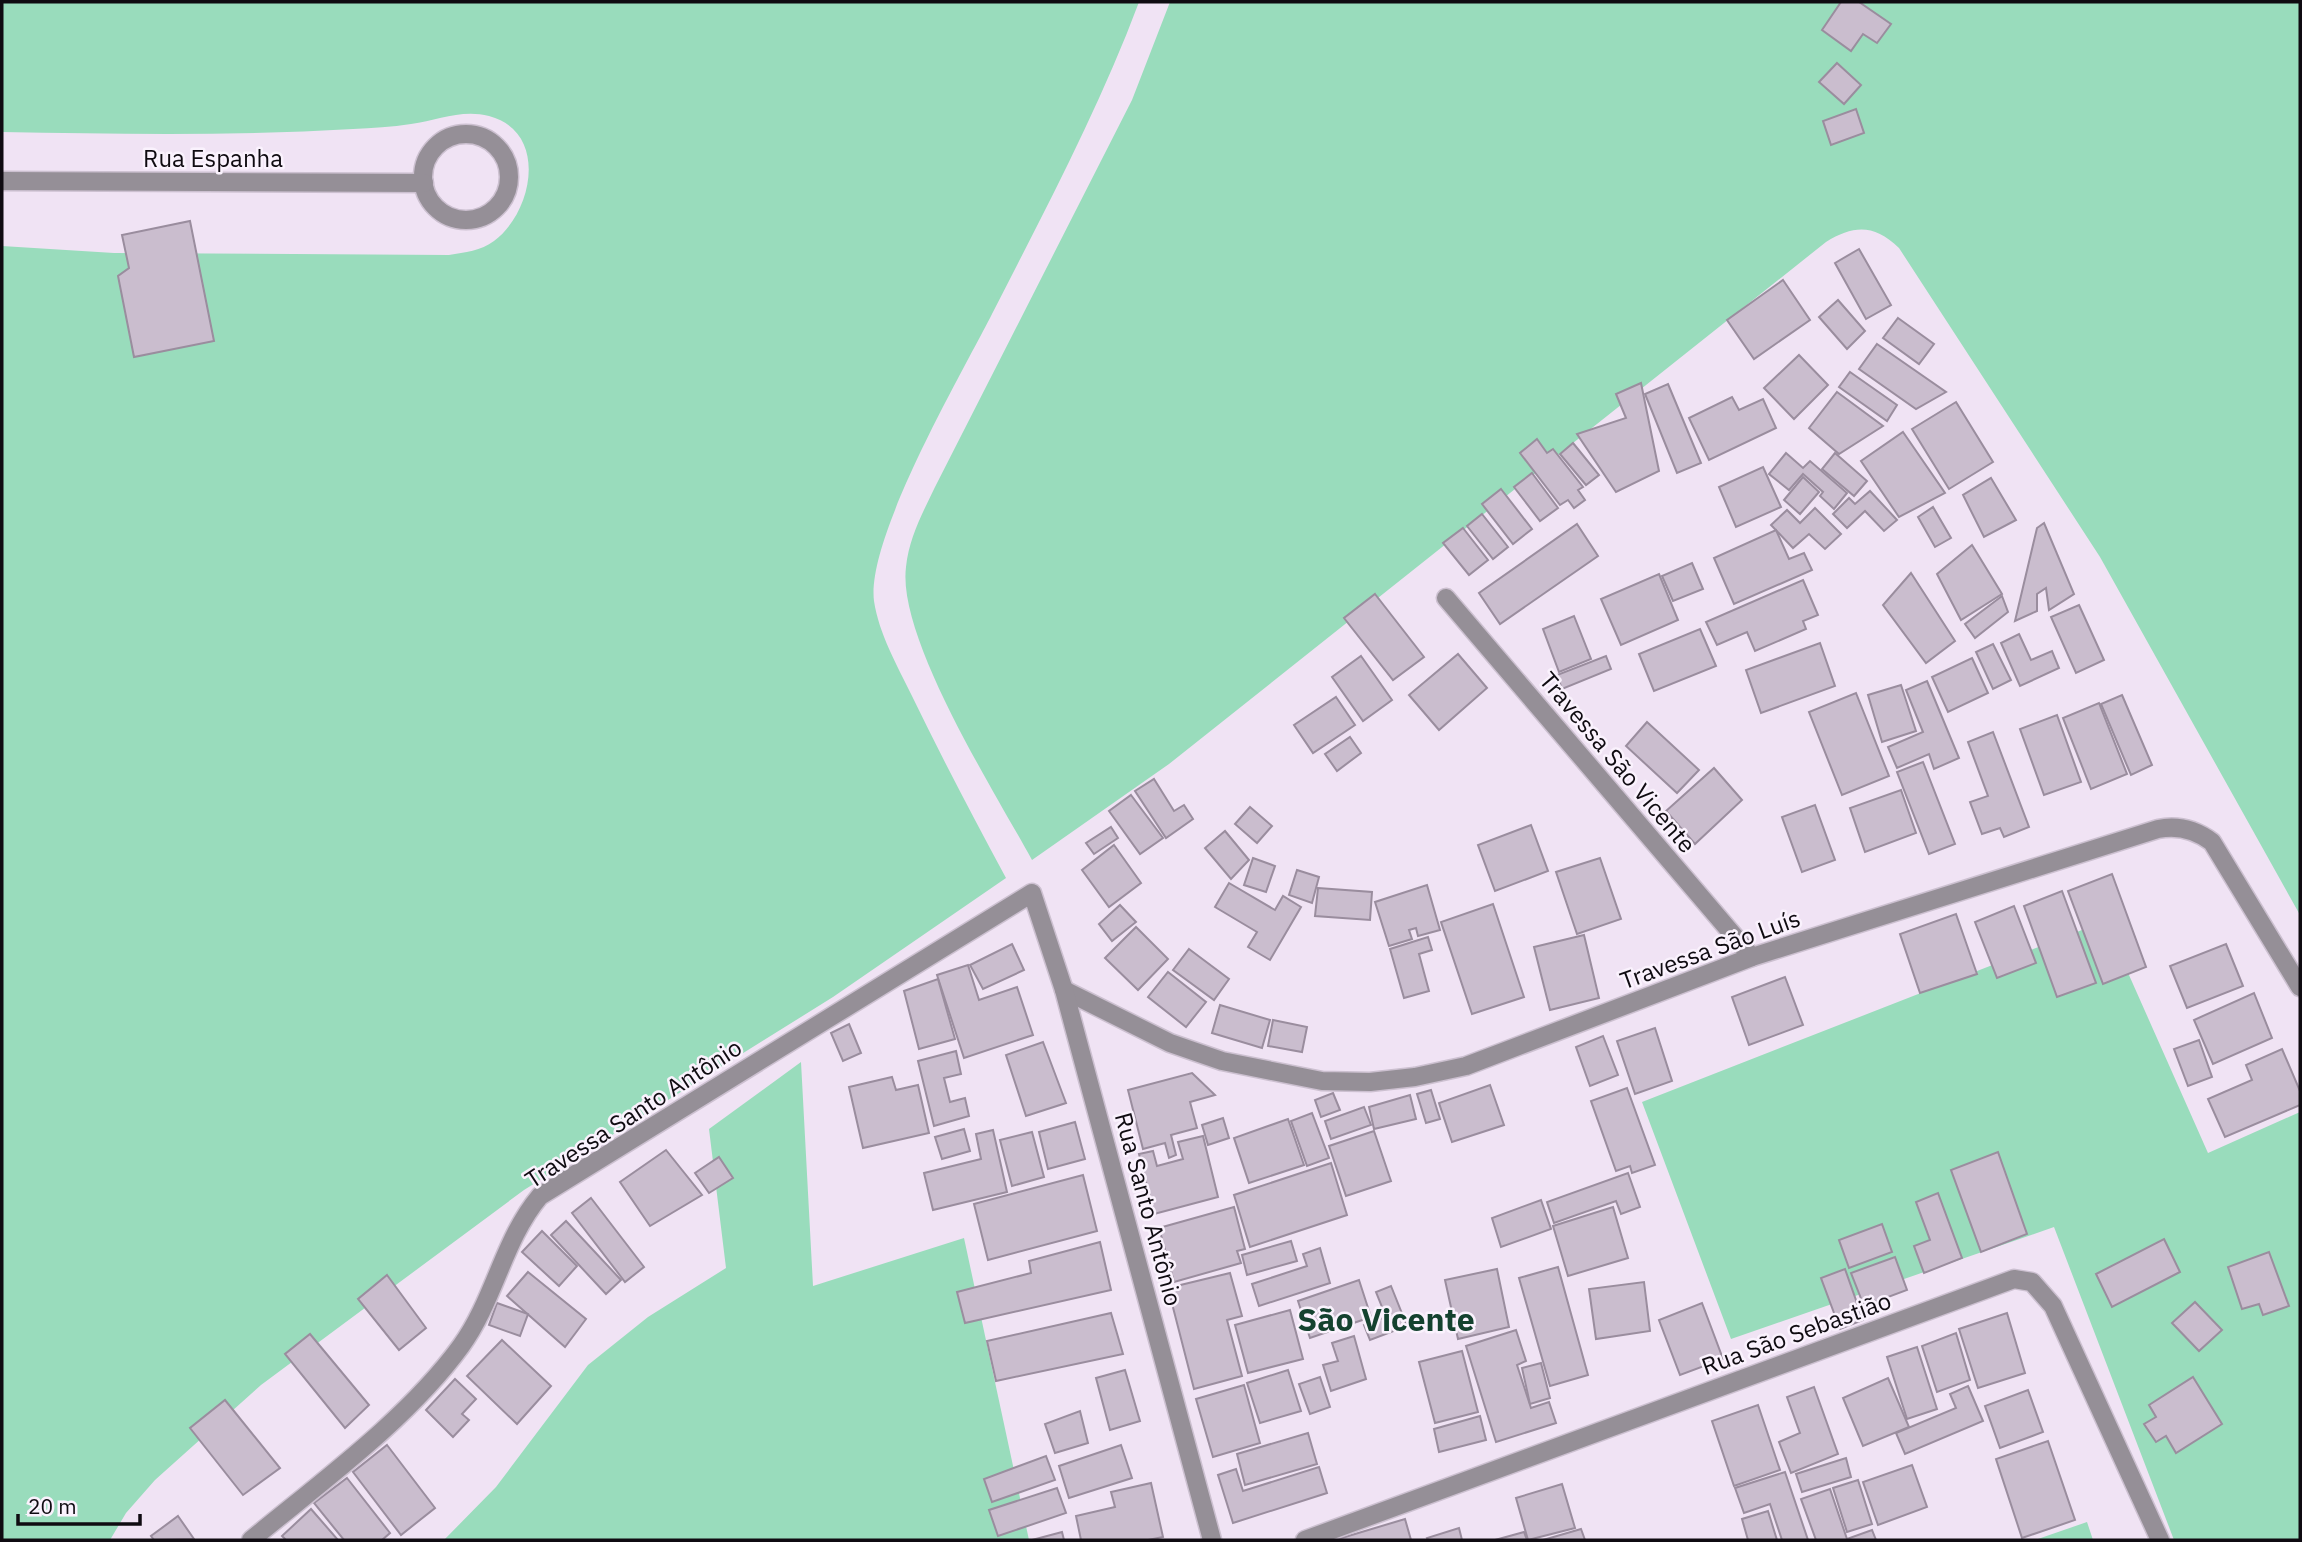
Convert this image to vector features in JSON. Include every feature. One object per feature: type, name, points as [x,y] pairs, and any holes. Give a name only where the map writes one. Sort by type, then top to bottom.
[{"type":"street","points":[[458,135],[486,139],[502,154],[508,167],[509,181],[503,200],[493,211],[475,219],[454,219],[441,212],[428,197],[424,183],[430,155],[445,141],[458,135]]},
{"type":"street","name":"Rua Espanha","points":[[2,181],[424,183]]},
{"type":"street","name":"Travessa São Vicente","points":[[1446,598],[1752,957]]},
{"type":"street","name":"Travessa São Luís","points":[[1064,990],[1170,1043],[1222,1061],[1322,1082],[1370,1082],[1415,1077],[1466,1066],[1752,957],[2174,827],[2198,833],[2212,842],[2300,987]]},
{"type":"street","name":"Rua Santo Antônio","points":[[1032,893],[1064,990],[1212,1540]]},
{"type":"street","name":"Travessa Santo Antônio","points":[[251,1540],[358,1451],[426,1387],[461,1346],[487,1304],[522,1218],[540,1196],[1032,893]]},
{"type":"street","name":"Rua São Sebastião","points":[[1305,1540],[2014,1279],[2032,1282],[2053,1306],[2160,1540]]},
{"type":"green space","points":[[2,2],[1139,2],[1070,160],[918,457],[885,538],[876,573],[874,601],[889,649],[1006,878],[833,997],[524,1190],[261,1385],[155,1480],[126,1513],[110,1540],[2,1540],[2,246],[114,253],[449,255],[484,247],[507,228],[518,211],[529,174],[527,155],[521,138],[508,125],[479,114],[460,114],[397,126],[265,133],[2,132]]},
{"type":"green space","points":[[1170,2],[2300,2],[2300,915],[2100,557],[1899,248],[1881,235],[1864,230],[1846,232],[1826,242],[1169,764],[1032,860],[974,757],[932,674],[907,597],[906,567],[917,526],[935,487],[1132,100]]},
{"type":"green space","points":[[2105,921],[2208,1153],[2300,1112],[2300,1540],[2174,1540],[2054,1227],[1731,1339],[1642,1102]]},
{"type":"green space","points":[[801,1062],[813,1286],[964,1238],[1029,1540],[444,1540],[496,1487],[588,1365],[648,1317],[726,1268],[709,1129]]},
{"type":"green space","points":[[2087,1522],[2093,1540],[2035,1540]]},
{"type":"building","points":[[1841,2],[1859,2],[1891,24],[1877,43],[1863,34],[1851,51],[1822,30]]},
{"type":"building","points":[[1837,63],[1861,85],[1844,104],[1819,82]]},
{"type":"building","points":[[1856,109],[1864,133],[1831,145],[1823,121]]},
{"type":"building","points":[[190,221],[214,341],[134,357],[118,276],[129,268],[122,235]]},
{"type":"building","points":[[1859,249],[1891,305],[1866,319],[1835,263]]},
{"type":"building","points":[[1783,280],[1810,320],[1754,359],[1727,320]]},
{"type":"building","points":[[1838,300],[1865,331],[1847,349],[1819,317]]},
{"type":"building","points":[[1898,318],[1934,344],[1919,364],[1883,338]]},
{"type":"building","points":[[1877,344],[1946,392],[1916,409],[1859,369]]},
{"type":"building","points":[[1799,355],[1828,385],[1794,419],[1764,388]]},
{"type":"building","points":[[1850,372],[1897,405],[1887,421],[1839,387]]},
{"type":"building","points":[[1641,383],[1659,471],[1616,492],[1577,434],[1626,418],[1616,394]]},
{"type":"building","points":[[1668,384],[1701,463],[1677,473],[1645,394]]},
{"type":"building","points":[[1837,392],[1883,426],[1839,454],[1809,428]]},
{"type":"building","points":[[1732,397],[1739,410],[1763,399],[1776,428],[1709,460],[1689,418]]},
{"type":"building","points":[[1956,402],[1993,462],[1949,489],[1912,429]]},
{"type":"building","points":[[1903,432],[1945,493],[1899,517],[1861,461]]},
{"type":"building","points":[[1537,439],[1547,453],[1553,449],[1583,487],[1578,490],[1585,500],[1574,508],[1568,500],[1560,505],[1520,453]]},
{"type":"building","points":[[1573,443],[1599,475],[1586,485],[1560,454]]},
{"type":"building","points":[[1786,453],[1803,468],[1810,461],[1847,493],[1834,509],[1820,496],[1823,492],[1803,474],[1789,490],[1769,474]]},
{"type":"building","points":[[1835,453],[1867,481],[1854,496],[1822,469]]},
{"type":"building","points":[[1763,467],[1781,507],[1736,527],[1719,487]]},
{"type":"building","points":[[1532,473],[1558,508],[1540,521],[1514,487]]},
{"type":"building","points":[[1803,477],[1819,492],[1800,514],[1784,500]]},
{"type":"building","points":[[1991,478],[2016,520],[1984,537],[1963,495]]},
{"type":"building","points":[[1501,489],[1532,529],[1513,544],[1482,504]]},
{"type":"building","points":[[1870,491],[1897,520],[1884,531],[1865,511],[1847,528],[1833,514],[1849,498],[1855,504]]},
{"type":"building","points":[[1933,507],[1951,538],[1935,547],[1918,517]]},
{"type":"building","points":[[1815,508],[1841,534],[1825,549],[1809,534],[1793,548],[1771,525],[1787,510],[1800,523]]},
{"type":"building","points":[[1482,514],[1508,547],[1493,559],[1467,526]]},
{"type":"building","points":[[2044,523],[2074,594],[2049,610],[2046,588],[2037,594],[2037,611],[2015,621],[2037,528]]},
{"type":"building","points":[[1577,524],[1598,556],[1500,624],[1479,593]]},
{"type":"building","points":[[1463,528],[1488,560],[1469,575],[1443,543]]},
{"type":"building","points":[[1776,530],[1789,559],[1804,553],[1812,570],[1734,604],[1714,558]]},
{"type":"building","points":[[1972,545],[2002,594],[1961,620],[1937,574]]},
{"type":"building","points":[[1692,563],[1703,589],[1673,601],[1662,576]]},
{"type":"building","points":[[1911,573],[1955,641],[1926,663],[1883,605]]},
{"type":"building","points":[[1659,574],[1678,620],[1621,645],[1601,599]]},
{"type":"building","points":[[1803,580],[1818,615],[1803,621],[1806,629],[1755,651],[1747,632],[1717,645],[1706,622]]},
{"type":"building","points":[[1375,594],[1424,657],[1393,680],[1344,618]]},
{"type":"building","points":[[2002,596],[2008,612],[1975,638],[1965,624]]},
{"type":"building","points":[[2079,605],[2104,660],[2076,673],[2051,617]]},
{"type":"building","points":[[1574,616],[1591,659],[1559,672],[1543,629]]},
{"type":"building","points":[[1700,629],[1716,666],[1654,691],[1639,654]]},
{"type":"building","points":[[2019,634],[2031,660],[2052,651],[2059,668],[2020,686],[2001,643]]},
{"type":"building","points":[[1820,643],[1835,686],[1761,713],[1746,670]]},
{"type":"building","points":[[1993,644],[2011,680],[1993,689],[1976,652]]},
{"type":"building","points":[[1458,654],[1487,688],[1439,730],[1409,695]]},
{"type":"building","points":[[1361,656],[1392,700],[1363,721],[1332,677]]},
{"type":"building","points":[[1606,656],[1611,669],[1562,689],[1557,675]]},
{"type":"building","points":[[1972,658],[1988,693],[1948,712],[1932,677]]},
{"type":"building","points":[[1927,681],[1959,758],[1934,769],[1929,754],[1897,768],[1888,747],[1923,732],[1906,690]]},
{"type":"building","points":[[1901,685],[1916,731],[1882,742],[1868,695]]},
{"type":"building","points":[[1856,693],[1889,776],[1842,795],[1809,712]]},
{"type":"building","points":[[2122,695],[2152,765],[2131,775],[2101,704]]},
{"type":"building","points":[[1336,697],[1355,725],[1313,753],[1294,725]]},
{"type":"building","points":[[2099,703],[2127,774],[2091,789],[2063,718]]},
{"type":"building","points":[[2057,715],[2081,782],[2044,795],[2020,729]]},
{"type":"building","points":[[1647,722],[1699,770],[1677,793],[1626,746]]},
{"type":"building","points":[[1993,732],[2029,827],[2004,837],[2000,828],[1982,834],[1970,802],[1988,796],[1968,742]]},
{"type":"building","points":[[1350,737],[1361,753],[1337,771],[1325,754]]},
{"type":"building","points":[[1923,762],[1955,844],[1929,854],[1897,772]]},
{"type":"building","points":[[1714,768],[1742,800],[1695,844],[1666,811]]},
{"type":"building","points":[[1154,779],[1174,811],[1184,805],[1193,819],[1166,838],[1135,791]]},
{"type":"building","points":[[1901,790],[1916,833],[1865,852],[1850,808]]},
{"type":"building","points":[[1131,795],[1163,838],[1140,854],[1109,811]]},
{"type":"building","points":[[1815,805],[1835,860],[1802,872],[1782,817]]},
{"type":"building","points":[[1250,807],[1272,826],[1257,843],[1235,824]]},
{"type":"building","points":[[1531,825],[1548,871],[1495,891],[1478,845]]},
{"type":"building","points":[[1111,827],[1118,838],[1094,854],[1086,843]]},
{"type":"building","points":[[1225,831],[1249,860],[1231,879],[1205,848]]},
{"type":"building","points":[[1114,845],[1141,883],[1109,907],[1082,870]]},
{"type":"building","points":[[1253,858],[1275,866],[1266,892],[1244,885]]},
{"type":"building","points":[[1600,858],[1621,919],[1577,934],[1556,872]]},
{"type":"building","points":[[1297,870],[1319,877],[1312,903],[1289,895]]},
{"type":"building","points":[[2112,874],[2146,967],[2103,984],[2068,891]]},
{"type":"building","points":[[1229,883],[1275,910],[1283,896],[1301,907],[1270,960],[1248,947],[1257,932],[1215,907]]},
{"type":"building","points":[[1427,885],[1440,930],[1418,936],[1416,928],[1409,930],[1412,939],[1389,946],[1375,902]]},
{"type":"building","points":[[1318,888],[1372,892],[1370,920],[1315,916]]},
{"type":"building","points":[[2062,891],[2096,983],[2057,997],[2024,906]]},
{"type":"building","points":[[1493,904],[1524,997],[1472,1014],[1441,922]]},
{"type":"building","points":[[1120,905],[1136,922],[1112,941],[1099,924]]},
{"type":"building","points":[[2014,906],[2036,963],[1997,978],[1975,922]]},
{"type":"building","points":[[1956,914],[1977,974],[1920,993],[1900,934]]},
{"type":"building","points":[[1136,927],[1168,959],[1138,990],[1105,958]]},
{"type":"building","points":[[1584,935],[1599,998],[1550,1010],[1534,947]]},
{"type":"building","points":[[1428,937],[1432,950],[1419,954],[1429,991],[1404,998],[1390,949]]},
{"type":"building","points":[[1012,944],[1024,970],[983,989],[970,965]]},
{"type":"building","points":[[2226,944],[2243,986],[2187,1008],[2170,966]]},
{"type":"building","points":[[1189,949],[1229,979],[1214,1000],[1173,970]]},
{"type":"building","points":[[968,965],[979,1000],[1017,987],[1033,1035],[964,1058],[937,975]]},
{"type":"building","points":[[1168,972],[1206,1002],[1186,1027],[1148,997]]},
{"type":"building","points":[[1785,977],[1803,1025],[1749,1045],[1732,997]]},
{"type":"building","points":[[938,979],[955,1039],[919,1049],[904,991]]},
{"type":"building","points":[[2254,993],[2272,1038],[2213,1064],[2194,1020]]},
{"type":"building","points":[[1220,1005],[1270,1020],[1262,1048],[1212,1033]]},
{"type":"building","points":[[1273,1020],[1307,1027],[1302,1052],[1268,1046]]},
{"type":"building","points":[[849,1024],[861,1053],[843,1061],[831,1033]]},
{"type":"building","points":[[1655,1028],[1672,1081],[1635,1094],[1617,1041]]},
{"type":"building","points":[[1603,1036],[1618,1075],[1590,1086],[1576,1047]]},
{"type":"building","points":[[2199,1040],[2212,1077],[2188,1086],[2174,1049]]},
{"type":"building","points":[[1043,1042],[1066,1103],[1026,1116],[1006,1055]]},
{"type":"building","points":[[2282,1049],[2300,1091],[2300,1105],[2225,1137],[2208,1099],[2252,1080],[2246,1065]]},
{"type":"building","points":[[956,1051],[961,1074],[944,1078],[950,1102],[965,1098],[969,1116],[934,1126],[918,1061]]},
{"type":"building","points":[[1192,1073],[1215,1095],[1190,1102],[1197,1128],[1171,1135],[1176,1155],[1169,1158],[1165,1143],[1143,1149],[1128,1090]]},
{"type":"building","points":[[892,1077],[896,1090],[918,1085],[929,1133],[863,1148],[849,1087]]},
{"type":"building","points":[[1490,1085],[1504,1125],[1452,1142],[1439,1103]]},
{"type":"building","points":[[1627,1088],[1655,1165],[1632,1173],[1630,1166],[1616,1171],[1591,1101]]},
{"type":"building","points":[[1431,1090],[1440,1119],[1426,1123],[1417,1094]]},
{"type":"building","points":[[1333,1093],[1340,1110],[1321,1117],[1315,1100]]},
{"type":"building","points":[[1410,1095],[1416,1119],[1374,1129],[1369,1107]]},
{"type":"building","points":[[1364,1107],[1371,1125],[1331,1139],[1325,1121]]},
{"type":"building","points":[[1312,1113],[1329,1158],[1307,1166],[1291,1121]]},
{"type":"building","points":[[1223,1118],[1229,1138],[1208,1145],[1202,1125]]},
{"type":"building","points":[[1288,1119],[1304,1165],[1249,1183],[1234,1138]]},
{"type":"building","points":[[1075,1122],[1085,1159],[1048,1169],[1039,1132]]},
{"type":"building","points":[[964,1129],[970,1151],[942,1159],[935,1137]]},
{"type":"building","points":[[993,1130],[1007,1192],[933,1210],[924,1173],[981,1159],[976,1134]]},
{"type":"building","points":[[1374,1131],[1391,1181],[1346,1196],[1329,1146]]},
{"type":"building","points":[[1032,1132],[1044,1177],[1012,1186],[1000,1140]]},
{"type":"building","points":[[1203,1136],[1218,1197],[1154,1214],[1139,1154],[1153,1151],[1157,1166],[1183,1159],[1178,1142]]},
{"type":"building","points":[[666,1150],[702,1195],[650,1226],[620,1182]]},
{"type":"building","points":[[1998,1152],[2027,1234],[1981,1252],[1951,1170]]},
{"type":"building","points":[[719,1157],[733,1178],[709,1193],[695,1173]]},
{"type":"building","points":[[1331,1163],[1347,1215],[1250,1247],[1234,1195]]},
{"type":"building","points":[[1628,1173],[1640,1207],[1621,1214],[1616,1201],[1554,1223],[1547,1202]]},
{"type":"building","points":[[1083,1175],[1097,1231],[988,1260],[974,1204]]},
{"type":"building","points":[[1938,1193],[1962,1258],[1924,1273],[1914,1246],[1930,1240],[1916,1202]]},
{"type":"building","points":[[591,1198],[644,1267],[625,1282],[572,1213]]},
{"type":"building","points":[[1541,1200],[1551,1229],[1501,1247],[1492,1218]]},
{"type":"building","points":[[1234,1207],[1245,1249],[1237,1251],[1241,1263],[1174,1282],[1159,1228]]},
{"type":"building","points":[[1613,1207],[1628,1258],[1568,1276],[1553,1226]]},
{"type":"building","points":[[566,1221],[621,1280],[606,1294],[551,1235]]},
{"type":"building","points":[[1882,1224],[1892,1252],[1849,1268],[1839,1240]]},
{"type":"building","points":[[542,1231],[577,1266],[559,1286],[522,1252]]},
{"type":"building","points":[[2164,1239],[2180,1272],[2112,1307],[2096,1274]]},
{"type":"building","points":[[1291,1241],[1297,1261],[1247,1275],[1242,1255]]},
{"type":"building","points":[[1100,1242],[1111,1290],[965,1323],[957,1292],[1031,1273],[1029,1261]]},
{"type":"building","points":[[1320,1248],[1330,1283],[1259,1306],[1252,1284],[1307,1266],[1303,1254]]},
{"type":"building","points":[[2269,1252],[2289,1306],[2263,1315],[2259,1304],[2242,1309],[2228,1267]]},
{"type":"building","points":[[1895,1257],[1907,1290],[1864,1306],[1851,1273]]},
{"type":"building","points":[[1558,1267],[1588,1375],[1550,1386],[1519,1278]]},
{"type":"building","points":[[1497,1269],[1509,1327],[1458,1339],[1445,1280]]},
{"type":"building","points":[[1845,1269],[1863,1320],[1840,1329],[1821,1278]]},
{"type":"building","points":[[528,1272],[586,1319],[565,1347],[507,1296]]},
{"type":"building","points":[[1230,1273],[1242,1316],[1227,1320],[1242,1376],[1194,1389],[1168,1288]]},
{"type":"building","points":[[387,1275],[426,1328],[399,1350],[358,1299]]},
{"type":"building","points":[[1359,1280],[1371,1317],[1310,1338],[1298,1301]]},
{"type":"building","points":[[1644,1282],[1650,1331],[1596,1339],[1589,1289]]},
{"type":"building","points":[[1391,1286],[1407,1326],[1370,1340],[1364,1325],[1386,1317],[1376,1292]]},
{"type":"building","points":[[2195,1302],[2222,1330],[2199,1351],[2172,1323]]},
{"type":"building","points":[[497,1303],[528,1314],[520,1336],[489,1325]]},
{"type":"building","points":[[1702,1303],[1723,1359],[1680,1375],[1659,1320]]},
{"type":"building","points":[[1290,1310],[1303,1359],[1248,1373],[1235,1325]]},
{"type":"building","points":[[1111,1313],[1123,1354],[996,1381],[987,1341]]},
{"type":"building","points":[[2007,1313],[2025,1373],[1978,1388],[1959,1329]]},
{"type":"building","points":[[1516,1330],[1526,1361],[1517,1365],[1531,1408],[1549,1402],[1556,1423],[1496,1442],[1466,1346]]},
{"type":"building","points":[[1956,1333],[1970,1380],[1937,1392],[1922,1346]]},
{"type":"building","points":[[310,1334],[369,1405],[345,1428],[285,1354]]},
{"type":"building","points":[[1354,1336],[1366,1379],[1331,1391],[1323,1365],[1338,1361],[1332,1343]]},
{"type":"building","points":[[502,1340],[551,1386],[517,1424],[467,1376]]},
{"type":"building","points":[[1917,1347],[1937,1409],[1907,1419],[1887,1357]]},
{"type":"building","points":[[1462,1351],[1478,1412],[1435,1423],[1419,1362]]},
{"type":"building","points":[[1541,1363],[1550,1398],[1530,1404],[1522,1368]]},
{"type":"building","points":[[1125,1370],[1140,1421],[1110,1430],[1096,1378]]},
{"type":"building","points":[[1288,1370],[1301,1411],[1260,1423],[1247,1383]]},
{"type":"building","points":[[1320,1377],[1330,1407],[1310,1414],[1299,1384]]},
{"type":"building","points":[[2193,1377],[2222,1424],[2176,1453],[2166,1436],[2156,1442],[2144,1424],[2156,1417],[2149,1405]]},
{"type":"building","points":[[1888,1378],[1909,1427],[1863,1446],[1843,1398]]},
{"type":"building","points":[[455,1379],[476,1399],[462,1414],[469,1420],[453,1437],[426,1410]]},
{"type":"building","points":[[1244,1385],[1260,1443],[1213,1457],[1196,1399]]},
{"type":"building","points":[[1968,1386],[1983,1421],[1905,1454],[1896,1433],[1956,1408],[1950,1394]]},
{"type":"building","points":[[1814,1387],[1838,1454],[1791,1473],[1779,1442],[1800,1433],[1787,1397]]},
{"type":"building","points":[[2028,1390],[2043,1432],[2000,1448],[1985,1406]]},
{"type":"building","points":[[225,1400],[280,1468],[243,1495],[190,1428]]},
{"type":"building","points":[[1758,1405],[1780,1470],[1734,1486],[1712,1421]]},
{"type":"building","points":[[1080,1411],[1088,1443],[1055,1453],[1045,1424]]},
{"type":"building","points":[[1480,1416],[1486,1440],[1439,1452],[1434,1429]]},
{"type":"building","points":[[1308,1433],[1317,1464],[1245,1485],[1237,1454]]},
{"type":"building","points":[[2048,1441],[2075,1520],[2022,1538],[1996,1459]]},
{"type":"building","points":[[387,1445],[435,1508],[401,1535],[353,1472]]},
{"type":"building","points":[[1121,1445],[1132,1478],[1069,1498],[1059,1466]]},
{"type":"building","points":[[1046,1456],[1055,1480],[992,1502],[984,1479]]},
{"type":"building","points":[[1846,1458],[1851,1477],[1802,1492],[1796,1474]]},
{"type":"building","points":[[1912,1465],[1927,1507],[1878,1525],[1863,1482]]},
{"type":"building","points":[[1319,1467],[1327,1493],[1233,1523],[1218,1475],[1236,1469],[1243,1491]]},
{"type":"building","points":[[1785,1472],[1808,1540],[1782,1540],[1770,1504],[1744,1513],[1735,1488]]},
{"type":"building","points":[[347,1478],[390,1533],[382,1540],[344,1540],[314,1503]]},
{"type":"building","points":[[1858,1480],[1872,1524],[1847,1532],[1833,1488]]},
{"type":"building","points":[[1151,1483],[1163,1537],[1148,1540],[1081,1540],[1076,1516],[1115,1507],[1111,1492]]},
{"type":"building","points":[[1562,1484],[1575,1528],[1528,1540],[1516,1498]]},
{"type":"building","points":[[1057,1488],[1066,1513],[998,1536],[989,1510]]},
{"type":"building","points":[[1830,1489],[1847,1539],[1872,1530],[1876,1540],[1816,1540],[1801,1499]]},
{"type":"building","points":[[311,1509],[338,1540],[286,1540],[282,1536]]},
{"type":"building","points":[[1768,1511],[1777,1540],[1748,1540],[1742,1519]]},
{"type":"building","points":[[178,1516],[194,1539],[154,1540],[151,1536]]},
{"type":"building","points":[[1405,1519],[1411,1540],[1335,1540]]},
{"type":"building","points":[[1459,1528],[1462,1540],[1427,1538]]},
{"type":"building","points":[[1581,1529],[1585,1540],[1543,1540]]},
{"type":"building","points":[[1062,1532],[1064,1540],[1032,1540]]},
{"type":"building","points":[[1524,1532],[1527,1540],[1495,1540]]},
{"type":"district","name":"São Vicente","points":[[1386,1319]]}]
